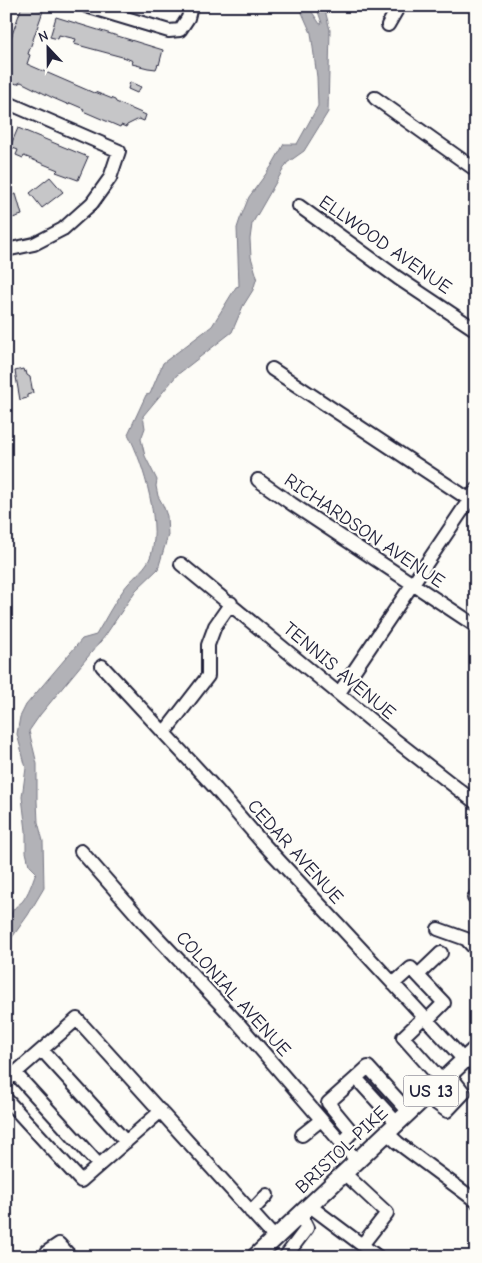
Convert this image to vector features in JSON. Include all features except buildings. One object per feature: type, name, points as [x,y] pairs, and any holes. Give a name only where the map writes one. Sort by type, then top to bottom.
[{"type":"main road","name":"BRISTOL PIKE","points":[[255,1257],[470,1055]]},
{"type":"street","points":[[86,6],[169,31],[180,30],[188,18],[190,6]]},
{"type":"street","points":[[388,25],[399,6]]},
{"type":"street","points":[[375,98],[476,170]]},
{"type":"street","points":[[6,102],[119,151],[110,178],[92,204],[63,229],[32,244],[6,250]]},
{"type":"street","name":"ELLWOOD AVENUE","points":[[299,206],[398,278],[476,330]]},
{"type":"street","points":[[272,370],[474,498],[412,584],[339,693]]},
{"type":"street","name":"RICHARDSON AVENUE","points":[[258,480],[476,626]]},
{"type":"street","name":"TENNIS AVENUE","points":[[181,564],[231,603],[390,736],[476,803]]},
{"type":"street","points":[[164,733],[208,676],[208,645],[216,626],[231,603]]},
{"type":"street","name":"CEDAR AVENUE","points":[[102,666],[425,1019],[470,1055]]},
{"type":"street","name":"COLONIAL AVENUE","points":[[81,851],[144,923],[244,1030],[357,1161]]},
{"type":"street","points":[[438,929],[466,939],[476,950]]},
{"type":"street","points":[[418,975],[441,953]]},
{"type":"street","points":[[393,984],[411,968],[444,1003],[403,1037],[464,1093],[447,1111],[426,1096]]},
{"type":"street","points":[[99,1165],[11,1077],[77,1019],[275,1238]]},
{"type":"street","points":[[42,1050],[126,1142]]},
{"type":"street","points":[[342,1143],[352,1132],[328,1103],[356,1078],[397,1123],[398,1143],[476,1201]]},
{"type":"street","points":[[6,1098],[81,1181],[161,1111]]},
{"type":"street","points":[[302,1135],[321,1120]]},
{"type":"street","points":[[344,1173],[387,1213],[362,1245]]},
{"type":"street","points":[[251,1212],[267,1195]]},
{"type":"street","points":[[305,1210],[378,1257]]},
{"type":"street","points":[[285,1257],[307,1228],[305,1210]]},
{"type":"street","points":[[45,1255],[59,1244],[71,1257]]},
{"type":"shaded area","points":[[299,6],[308,6],[320,24],[322,23],[316,6],[324,6],[330,30],[328,112],[304,151],[287,163],[252,224],[250,239],[251,257],[257,277],[253,290],[243,306],[232,332],[177,375],[143,416],[145,428],[141,439],[145,456],[157,480],[158,496],[167,516],[168,535],[158,569],[136,590],[105,636],[29,731],[37,764],[38,822],[43,841],[44,888],[6,946],[11,914],[27,895],[36,872],[29,865],[26,852],[26,831],[22,797],[26,768],[17,734],[20,717],[26,705],[82,639],[96,635],[124,589],[149,560],[153,547],[154,532],[150,496],[140,461],[128,434],[146,395],[150,394],[163,363],[212,326],[236,287],[239,286],[237,228],[249,197],[271,167],[284,144],[297,144],[318,106],[317,77],[311,33]]}]
